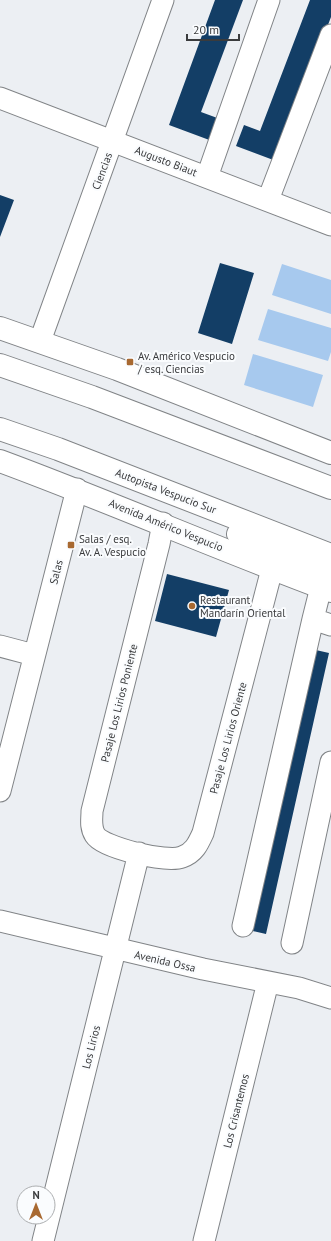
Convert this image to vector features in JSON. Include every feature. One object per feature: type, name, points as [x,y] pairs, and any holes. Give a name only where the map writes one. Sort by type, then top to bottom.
[{"type":"main road","points":[[0,328],[40,341],[192,398],[331,453]]},
{"type":"main road","points":[[0,365],[92,397],[331,473]]},
{"type":"main road","points":[[92,397],[331,488]]},
{"type":"main road","name":"Autopista Vespucio Sur","points":[[0,429],[58,449],[331,555]]},
{"type":"main road","points":[[58,449],[328,585]]},
{"type":"main road","name":"Avenida Américo Vespucio","points":[[0,461],[77,489],[272,569],[328,585]]},
{"type":"street","name":"Ciencias","points":[[40,341],[163,0]]},
{"type":"street","points":[[207,177],[269,0]]},
{"type":"street","points":[[268,200],[331,35]]},
{"type":"street","name":"Augusto Biaut","points":[[0,98],[331,224]]},
{"type":"street","name":"Salas","points":[[0,791],[77,489]]},
{"type":"street","name":"Pasaje Los Lirios Poniente","points":[[139,853],[102,842],[92,828],[92,819],[159,544],[162,523]]},
{"type":"street","name":"Pasaje Los Lirios Oriente","points":[[139,853],[168,859],[180,858],[190,854],[198,846],[203,833],[272,569]]},
{"type":"street","points":[[243,926],[322,622],[328,585]]},
{"type":"street","points":[[0,646],[34,655]]},
{"type":"street","points":[[292,943],[331,762]]},
{"type":"street","name":"Los Lirios","points":[[43,1241],[139,853]]},
{"type":"street","name":"Avenida Ossa","points":[[0,921],[203,969],[299,988],[331,998]]},
{"type":"street","name":"Los Crisantemos","points":[[204,1241],[268,982]]},
{"type":"shaded area","points":[[282,264],[331,280],[331,314],[272,295]]},
{"type":"shaded area","points":[[268,309],[331,328],[331,352],[328,361],[258,340]]},
{"type":"shaded area","points":[[253,354],[323,375],[313,407],[244,385]]},
{"type":"building","points":[[215,0],[243,0],[201,112],[220,119],[212,141],[169,125]]},
{"type":"building","points":[[310,0],[331,0],[331,17],[276,161],[236,146],[244,125],[260,131]]},
{"type":"building","points":[[0,195],[14,200],[0,237]]},
{"type":"building","points":[[220,263],[254,273],[232,344],[198,333]]},
{"type":"building","name":"Restaurant Mandarín Oriental","points":[[167,574],[229,590],[216,637],[155,621]]},
{"type":"building","points":[[307,648],[329,653],[266,934],[244,929]]},
{"type":"place","name":"Av. Américo Vespucio / esq. Ciencias","points":[[130,362]]},
{"type":"place","name":"Salas / esq. Av. A. Vespucio","points":[[71,545]]},
{"type":"place","name":"Restaurant Mandarín Oriental","points":[[192,606]]}]
